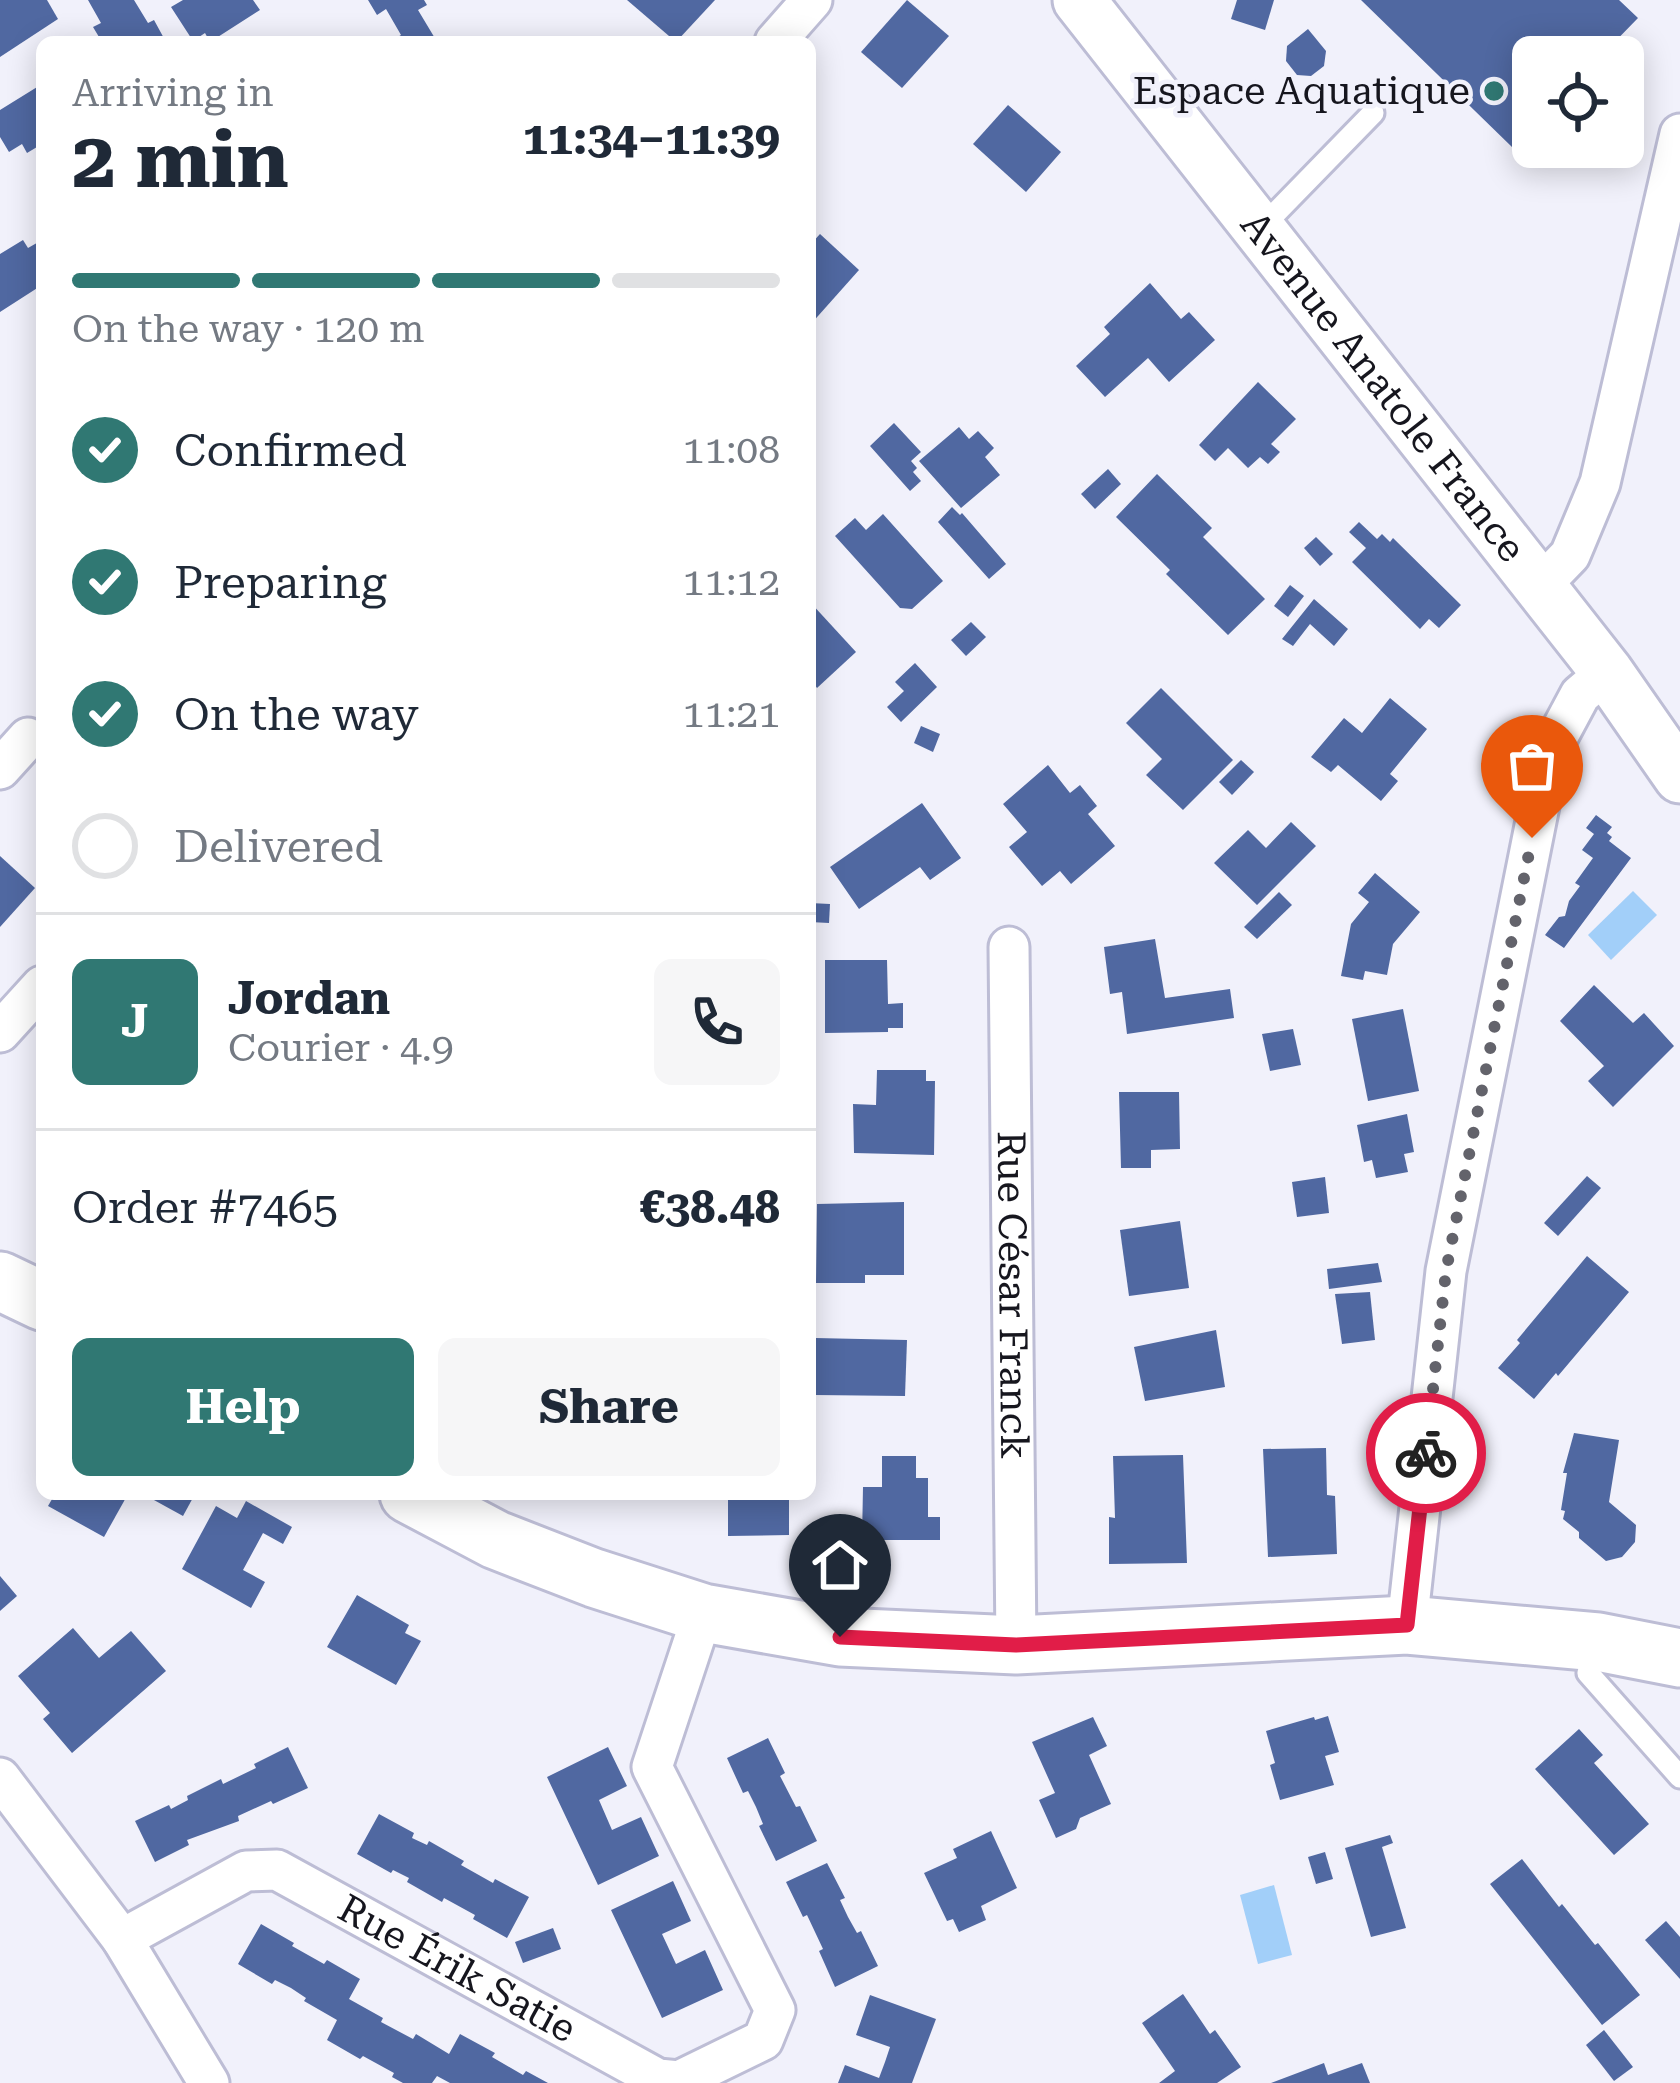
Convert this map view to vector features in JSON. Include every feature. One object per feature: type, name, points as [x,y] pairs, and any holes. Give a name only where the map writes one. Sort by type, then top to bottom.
[{"type":"main road","points":[[0,1281],[36,1298]]},
{"type":"main road","points":[[420,1500],[496,1540],[594,1578],[703,1613],[840,1637],[1016,1645],[1407,1625],[1598,1642],[1680,1658]]},
{"type":"street","points":[[780,36],[812,0]]},
{"type":"street","name":"Avenue Anatole France","points":[[1102,17],[1260,229],[1607,672],[1680,777]]},
{"type":"street","points":[[1540,586],[1570,556],[1600,483],[1680,134]]},
{"type":"street","points":[[1407,1625],[1446,1271],[1550,751],[1580,695],[1607,672]]},
{"type":"street","points":[[0,769],[28,738]]},
{"type":"street","name":"Rue César Franck","points":[[1009,947],[1016,1645]]},
{"type":"street","points":[[0,1032],[36,993]]},
{"type":"street","name":"Rue Érik Satie","points":[[122,1939],[246,1871],[277,1870],[658,2079],[679,2081],[763,2040],[775,2010],[652,1767],[703,1613]]},
{"type":"street","points":[[0,1778],[122,1939],[208,2083]]},
{"type":"lane","points":[[1260,229],[1373,113]]},
{"type":"lane","points":[[1598,1642],[1588,1672],[1680,1777]]},
{"type":"water","points":[[1633,891],[1657,915],[1611,960],[1588,935]]},
{"type":"water","points":[[1274,1885],[1292,1955],[1258,1964],[1240,1895]]},
{"type":"building","points":[[0,0],[47,0],[58,19],[0,57]]},
{"type":"building","points":[[88,0],[134,0],[163,36],[98,36],[93,27],[101,23]]},
{"type":"building","points":[[183,0],[253,0],[260,10],[219,36],[190,36],[171,7]]},
{"type":"building","points":[[368,0],[424,0],[427,5],[418,10],[434,36],[399,36],[386,9],[377,15]]},
{"type":"building","points":[[627,0],[715,0],[682,36],[669,36]]},
{"type":"building","points":[[907,0],[949,36],[902,88],[861,52]]},
{"type":"building","points":[[1237,0],[1274,0],[1265,30],[1231,19]]},
{"type":"building","name":"Espace Aquatique","points":[[1361,0],[1619,0],[1638,18],[1620,36],[1512,36],[1512,147]]},
{"type":"building","points":[[1308,29],[1326,51],[1324,66],[1311,76],[1297,75],[1286,61],[1287,46]]},
{"type":"building","points":[[36,88],[36,148],[27,153],[22,144],[9,152],[0,137],[0,110]]},
{"type":"building","points":[[1008,105],[1061,152],[1026,192],[973,144]]},
{"type":"building","points":[[820,234],[859,270],[816,318],[816,238]]},
{"type":"building","points":[[23,240],[28,248],[36,243],[36,289],[0,312],[0,254]]},
{"type":"building","points":[[1150,283],[1181,319],[1189,312],[1215,340],[1169,382],[1148,358],[1105,397],[1076,366],[1110,334],[1104,327]]},
{"type":"building","points":[[1258,382],[1296,419],[1271,444],[1280,452],[1268,464],[1260,457],[1248,468],[1228,448],[1215,461],[1199,445]]},
{"type":"building","points":[[894,423],[921,452],[911,461],[921,481],[910,491],[870,446]]},
{"type":"building","points":[[959,427],[969,439],[978,431],[994,448],[985,457],[1000,475],[961,508],[919,461]]},
{"type":"building","points":[[1108,469],[1121,484],[1095,509],[1081,494]]},
{"type":"building","points":[[1157,474],[1212,528],[1203,537],[1265,599],[1228,635],[1116,517]]},
{"type":"building","points":[[952,507],[1006,564],[989,579],[938,522]]},
{"type":"building","points":[[883,514],[943,581],[912,609],[900,608],[835,536],[855,518],[866,530]]},
{"type":"building","points":[[1359,522],[1377,539],[1382,534],[1390,542],[1393,538],[1461,605],[1439,628],[1429,619],[1420,629],[1352,562],[1366,548],[1349,532]]},
{"type":"building","points":[[1316,537],[1333,554],[1320,566],[1304,548]]},
{"type":"building","points":[[1290,585],[1304,596],[1288,617],[1274,606]]},
{"type":"building","points":[[1314,599],[1348,629],[1334,646],[1310,624],[1293,646],[1282,639]]},
{"type":"building","points":[[816,609],[856,652],[816,687]]},
{"type":"building","points":[[971,622],[986,637],[966,656],[951,640]]},
{"type":"building","points":[[915,663],[937,687],[901,722],[887,707],[904,691],[895,682]]},
{"type":"building","points":[[1161,688],[1233,760],[1183,810],[1146,775],[1162,759],[1126,723]]},
{"type":"building","points":[[1390,698],[1427,729],[1390,774],[1398,781],[1381,801],[1338,765],[1331,772],[1311,757],[1344,718],[1362,733]]},
{"type":"building","points":[[921,726],[940,734],[933,752],[914,743]]},
{"type":"building","points":[[1241,760],[1254,772],[1232,795],[1219,782]]},
{"type":"building","points":[[1048,765],[1070,793],[1080,785],[1097,806],[1088,814],[1115,846],[1071,884],[1060,871],[1042,886],[1009,847],[1027,832],[1003,804]]},
{"type":"building","points":[[922,803],[961,858],[930,880],[920,867],[859,909],[830,867]]},
{"type":"building","points":[[1596,815],[1612,827],[1607,833],[1612,837],[1609,841],[1631,858],[1564,948],[1545,935],[1565,916],[1580,886],[1575,883],[1593,858],[1582,850],[1594,834],[1586,828]]},
{"type":"building","points":[[1291,822],[1316,846],[1257,905],[1214,863],[1248,830],[1266,848]]},
{"type":"building","points":[[0,856],[35,888],[0,927]]},
{"type":"building","points":[[1375,873],[1420,912],[1393,944],[1387,975],[1365,971],[1363,980],[1341,976],[1351,924],[1369,902],[1358,893]]},
{"type":"building","points":[[1279,892],[1292,905],[1257,939],[1244,927]]},
{"type":"building","points":[[816,903],[830,904],[829,923],[816,922]]},
{"type":"building","points":[[1155,939],[1165,998],[1230,989],[1234,1018],[1127,1034],[1122,992],[1110,994],[1104,947]]},
{"type":"building","points":[[825,960],[887,960],[888,1004],[903,1003],[903,1028],[825,1033]]},
{"type":"building","points":[[1594,985],[1633,1023],[1644,1013],[1674,1046],[1613,1107],[1588,1081],[1604,1066],[1560,1021]]},
{"type":"building","points":[[1403,1009],[1419,1091],[1368,1101],[1352,1019]]},
{"type":"building","points":[[1293,1029],[1301,1065],[1270,1071],[1262,1034]]},
{"type":"building","points":[[877,1070],[926,1070],[926,1081],[935,1081],[934,1155],[854,1153],[853,1104],[876,1105]]},
{"type":"building","points":[[1119,1092],[1179,1092],[1180,1149],[1151,1150],[1151,1168],[1121,1168]]},
{"type":"building","points":[[1407,1114],[1414,1152],[1404,1154],[1408,1172],[1376,1178],[1372,1160],[1364,1162],[1357,1125]]},
{"type":"building","points":[[1587,1176],[1601,1188],[1558,1236],[1544,1223]]},
{"type":"building","points":[[1325,1177],[1329,1213],[1297,1217],[1292,1182]]},
{"type":"building","points":[[904,1202],[904,1275],[865,1275],[865,1283],[816,1283],[817,1204]]},
{"type":"building","points":[[1180,1221],[1189,1288],[1129,1296],[1120,1230]]},
{"type":"building","points":[[1587,1256],[1629,1292],[1534,1399],[1498,1368]]},
{"type":"building","points":[[1378,1263],[1382,1282],[1329,1289],[1327,1269]]},
{"type":"building","points":[[1370,1292],[1375,1340],[1342,1344],[1335,1294]]},
{"type":"building","points":[[1216,1330],[1225,1387],[1145,1401],[1134,1347]]},
{"type":"building","points":[[816,1338],[907,1340],[905,1396],[816,1395]]},
{"type":"building","points":[[1574,1433],[1619,1440],[1609,1502],[1636,1525],[1635,1542],[1622,1557],[1606,1561],[1563,1519],[1567,1473],[1563,1473]]},
{"type":"building","points":[[1326,1448],[1327,1495],[1335,1496],[1337,1554],[1268,1557],[1263,1449]]},
{"type":"building","points":[[1183,1455],[1187,1563],[1109,1564],[1109,1517],[1115,1518],[1113,1456]]},
{"type":"building","points":[[882,1456],[916,1456],[916,1478],[928,1478],[928,1517],[940,1517],[940,1540],[862,1540],[863,1487],[882,1487]]},
{"type":"building","points":[[52,1500],[125,1500],[104,1537],[48,1506]]},
{"type":"building","points":[[154,1500],[192,1500],[183,1516]]},
{"type":"building","points":[[728,1500],[789,1500],[789,1535],[728,1536]]},
{"type":"building","points":[[246,1501],[292,1527],[283,1544],[263,1533],[243,1570],[265,1582],[251,1608],[182,1569],[216,1506],[237,1518]]},
{"type":"building","points":[[0,1576],[17,1596],[0,1611]]},
{"type":"building","points":[[357,1595],[409,1625],[405,1633],[421,1641],[396,1685],[327,1647]]},
{"type":"building","points":[[73,1628],[99,1658],[131,1631],[166,1671],[72,1753],[43,1719],[50,1713],[18,1676]]},
{"type":"building","points":[[1328,1716],[1339,1752],[1325,1756],[1334,1785],[1280,1800],[1266,1731]]},
{"type":"building","points":[[1093,1717],[1107,1746],[1089,1755],[1111,1804],[1080,1818],[1076,1829],[1056,1838],[1039,1800],[1055,1793],[1032,1742]]},
{"type":"building","points":[[1579,1729],[1603,1755],[1594,1763],[1649,1824],[1614,1855],[1535,1769]]},
{"type":"building","points":[[768,1738],[785,1773],[780,1776],[817,1841],[776,1861],[759,1826],[763,1824],[756,1807],[748,1791],[743,1793],[727,1758]]},
{"type":"building","points":[[288,1747],[308,1788],[187,1840],[189,1845],[155,1862],[135,1821],[169,1805],[171,1809],[221,1779],[223,1784]]},
{"type":"building","points":[[608,1747],[627,1786],[599,1800],[612,1830],[641,1817],[659,1856],[598,1885],[547,1777]]},
{"type":"building","points":[[379,1814],[414,1833],[412,1838],[427,1845],[429,1841],[464,1861],[461,1865],[493,1883],[495,1879],[529,1897],[507,1938],[473,1919],[475,1915],[407,1882],[409,1878],[357,1854]]},
{"type":"building","points":[[991,1831],[1017,1888],[981,1906],[986,1920],[959,1932],[953,1919],[947,1921],[924,1873],[957,1858],[953,1849]]},
{"type":"building","points":[[1390,1835],[1393,1843],[1382,1847],[1406,1928],[1371,1937],[1345,1848]]},
{"type":"building","points":[[1325,1852],[1333,1879],[1316,1884],[1308,1857]]},
{"type":"building","points":[[1522,1859],[1640,1995],[1602,2025],[1490,1884]]},
{"type":"building","points":[[827,1863],[845,1898],[840,1900],[848,1917],[857,1933],[861,1931],[878,1966],[835,1987],[819,1951],[823,1949],[786,1882]]},
{"type":"building","points":[[673,1881],[691,1921],[662,1934],[676,1964],[705,1950],[723,1990],[662,2018],[611,1910]]},
{"type":"building","points":[[1666,1921],[1680,1937],[1680,1979],[1645,1940]]},
{"type":"building","points":[[261,1924],[324,1964],[327,1960],[360,1979],[349,1999],[383,2018],[381,2022],[413,2039],[416,2034],[449,2054],[460,2034],[523,2075],[526,2071],[548,2083],[450,2083],[437,2076],[432,2083],[403,2083],[392,2077],[394,2073],[327,2040],[337,2020],[291,1988],[275,1980],[272,1984],[238,1964]]},
{"type":"building","points":[[553,1928],[561,1949],[523,1963],[515,1942]]},
{"type":"building","points":[[1183,1994],[1210,2034],[1215,2030],[1241,2067],[1217,2083],[1159,2083],[1175,2071],[1142,2023]]},
{"type":"building","points":[[870,1995],[936,2019],[912,2083],[838,2083],[845,2065],[879,2078],[885,2062],[890,2047],[856,2035]]},
{"type":"building","points":[[1604,2030],[1633,2067],[1614,2081],[1586,2045]]},
{"type":"building","points":[[1324,2063],[1328,2075],[1362,2063],[1370,2083],[1271,2083]]},
{"type":"way so far","points":[[1426,1453],[1446,1271],[1532,838]]},
{"type":"place","name":"Espace Aquatique","points":[[1494,91]]},
{"type":"route","points":[[840,1637],[1016,1645],[1407,1625],[1426,1453]]}]
